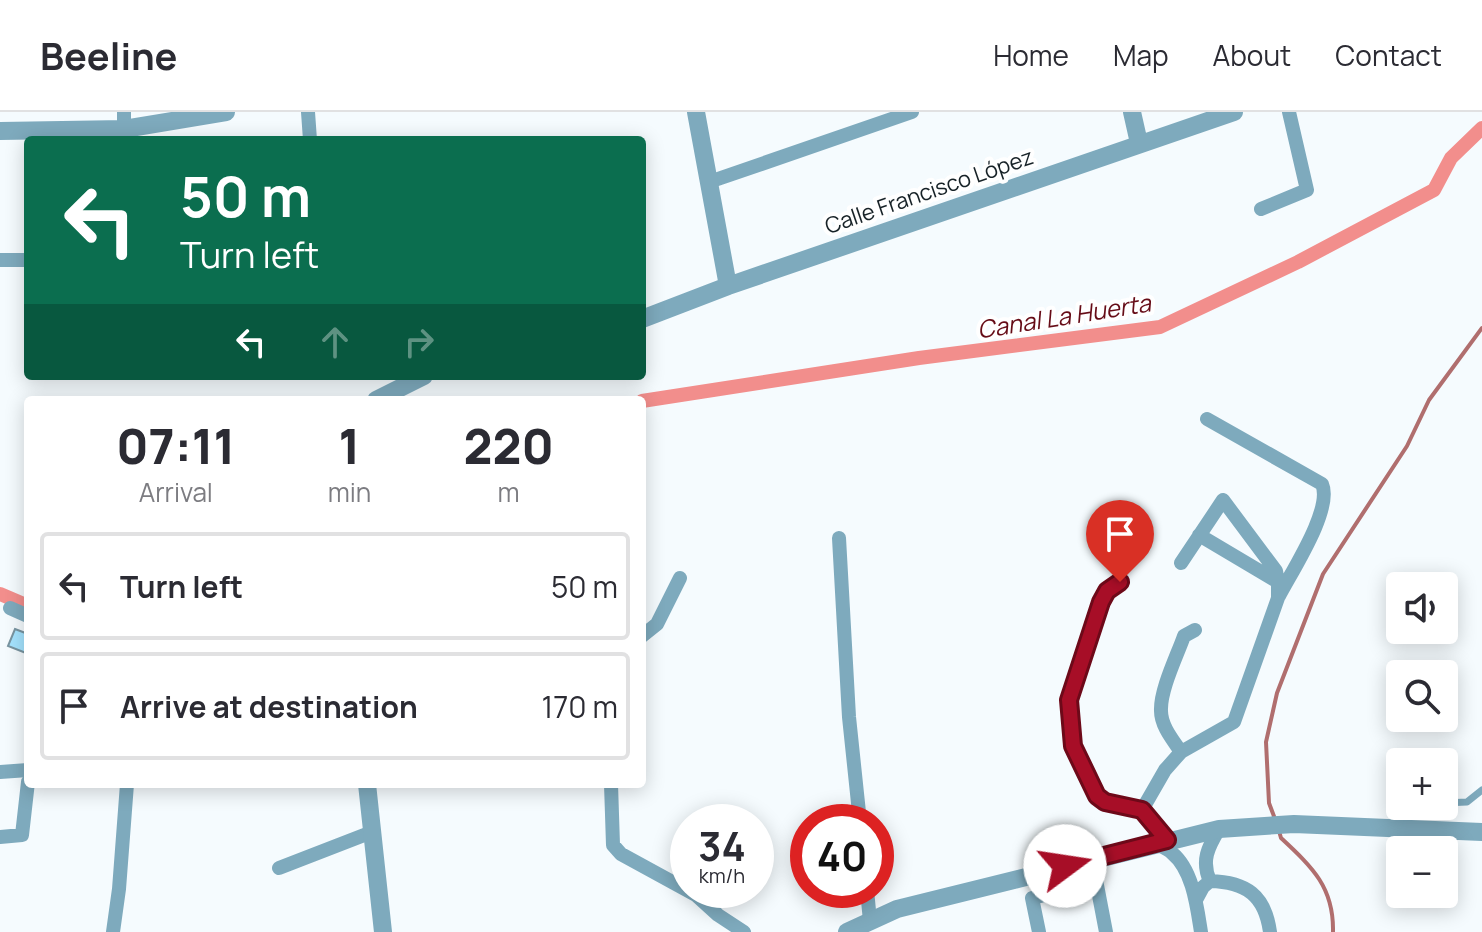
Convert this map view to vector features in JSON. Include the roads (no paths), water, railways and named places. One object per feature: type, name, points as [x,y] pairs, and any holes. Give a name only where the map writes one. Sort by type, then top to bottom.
[{"type":"street","points":[[0,131],[116,128],[226,112]]},
{"type":"street","points":[[308,112],[310,136]]},
{"type":"street","points":[[696,112],[728,286]]},
{"type":"street","points":[[709,182],[912,112]]},
{"type":"street","points":[[1132,112],[1139,143]]},
{"type":"street","name":"Calle Francisco López","points":[[646,317],[728,286],[1234,112]]},
{"type":"street","points":[[1261,209],[1307,190],[1289,112]]},
{"type":"street","points":[[0,260],[24,260]]},
{"type":"street","points":[[384,396],[416,380]]},
{"type":"street","points":[[1142,810],[1165,770],[1181,752],[1234,722],[1278,598],[1321,514],[1326,494],[1322,484],[1207,419]]},
{"type":"street","points":[[1181,563],[1223,500],[1276,571],[1278,598]]},
{"type":"street","points":[[1199,535],[1278,582]]},
{"type":"street","points":[[839,538],[849,717],[858,804]]},
{"type":"street","points":[[646,633],[657,624],[680,578]]},
{"type":"street","points":[[1120,582],[1107,591],[1101,602],[1069,700],[1073,746],[1097,796],[1105,802],[1142,810],[1161,842],[1174,853],[1196,900],[1201,932]]},
{"type":"street","points":[[10,608],[24,614]]},
{"type":"street","points":[[1181,752],[1164,725],[1161,711],[1163,694],[1184,636],[1195,630]]},
{"type":"street","points":[[0,772],[24,770]]},
{"type":"street","points":[[0,837],[22,835],[27,788]]},
{"type":"street","points":[[113,932],[127,788]]},
{"type":"street","points":[[367,788],[383,932]]},
{"type":"street","points":[[611,788],[613,845],[621,854],[696,895],[718,915],[744,932]]},
{"type":"street","points":[[847,932],[897,909],[1219,829],[1277,826],[1482,832]]},
{"type":"street","points":[[1210,881],[1205,869],[1208,846],[1219,829]]},
{"type":"street","points":[[279,868],[372,832]]},
{"type":"street","points":[[1092,859],[1106,932]]},
{"type":"street","points":[[1196,900],[1210,881],[1242,884],[1259,900],[1268,918],[1270,932]]},
{"type":"street","points":[[1039,932],[1032,898],[1096,883]]},
{"type":"street","points":[[869,908],[870,921]]},
{"type":"lane","points":[[1458,802],[1467,802],[1482,790]]},
{"type":"waterway","name":"Canal La Huerta","points":[[646,400],[919,358],[1160,327],[1298,262],[1434,190],[1451,158],[1482,128]]},
{"type":"waterway","points":[[1275,819],[1269,803],[1266,742],[1277,693],[1323,574],[1407,446],[1429,400],[1482,328]]},
{"type":"waterway","name":"Canal La Huerta","points":[[0,594],[24,604]]},
{"type":"waterway","points":[[1279,831],[1281,838],[1311,869],[1325,890],[1330,902],[1333,932]]}]
